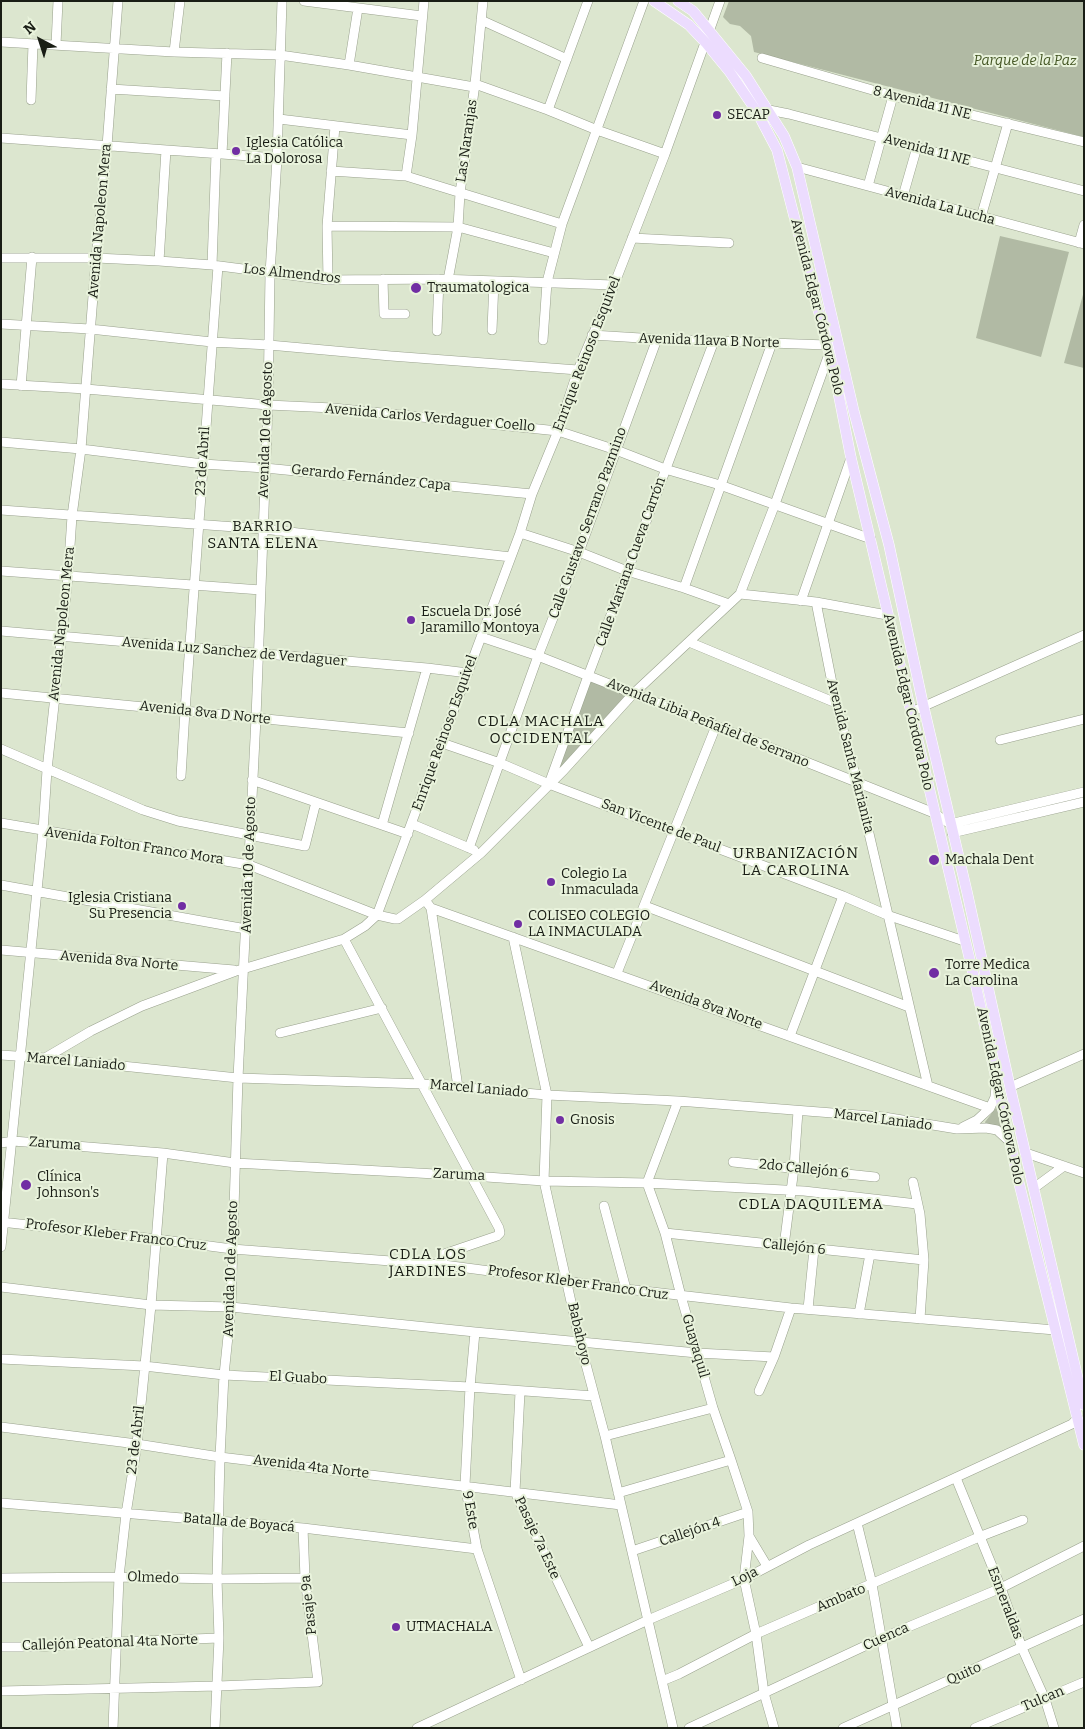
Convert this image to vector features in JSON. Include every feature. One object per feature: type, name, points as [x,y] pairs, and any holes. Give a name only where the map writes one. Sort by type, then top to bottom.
[{"type":"main road","name":"Avenida Edgar Córdova Polo","points":[[654,1],[690,25],[706,43],[729,71],[757,112],[777,150],[828,349],[887,615],[897,648],[934,813],[976,986],[1018,1179],[1084,1445]]},
{"type":"main road","name":"Avenida Edgar Córdova Polo","points":[[678,1],[694,11],[736,62],[769,110],[784,136],[797,166],[854,412],[888,545],[923,706],[970,901],[1010,1087],[1084,1405]]},
{"type":"street","points":[[56,45],[58,1]]},
{"type":"street","name":"Avenida Napoleon Mera","points":[[1,1247],[2,1222],[13,1141],[43,831],[54,698],[68,576],[72,516],[81,449],[118,1]]},
{"type":"street","points":[[174,52],[180,1]]},
{"type":"street","name":"Avenida 10 de Agosto","points":[[215,1728],[219,1638],[217,1579],[220,1457],[224,1375],[231,1307],[241,970],[246,929],[256,718],[268,405],[270,274],[279,119],[282,1]]},
{"type":"street","points":[[304,1],[358,8],[372,5],[422,16]]},
{"type":"street","points":[[406,176],[412,135],[424,1]]},
{"type":"street","name":"Las Naranjas","points":[[437,331],[444,280],[458,227],[460,192],[475,86],[483,1]]},
{"type":"street","points":[[548,110],[588,1]]},
{"type":"street","points":[[543,340],[547,282],[562,224],[644,1]]},
{"type":"street","name":"Enrique Reinoso Esquivel","points":[[377,915],[520,532],[532,494],[558,430],[578,370],[614,285],[665,154],[720,1]]},
{"type":"street","points":[[349,65],[358,8]]},
{"type":"street","points":[[481,20],[567,59]]},
{"type":"street","points":[[1,42],[174,52],[280,55],[475,86],[548,110],[596,130],[665,154]]},
{"type":"street","points":[[31,100],[33,44]]},
{"type":"street","name":"23 de Abril","points":[[181,776],[184,711],[212,342],[219,154],[227,54]]},
{"type":"street","name":"8 Avenida 11 NE","points":[[762,58],[893,96],[1084,142]]},
{"type":"street","points":[[111,89],[225,96]]},
{"type":"street","points":[[868,186],[893,96]]},
{"type":"street","name":"Avenida 11 NE","points":[[769,110],[1084,191]]},
{"type":"street","points":[[279,119],[412,135]]},
{"type":"street","points":[[981,217],[1008,123]]},
{"type":"street","points":[[328,280],[327,226],[335,126]]},
{"type":"street","points":[[1,138],[277,158]]},
{"type":"street","points":[[903,196],[917,147]]},
{"type":"street","points":[[159,261],[166,150]]},
{"type":"street","name":"Avenida La Lucha","points":[[797,166],[1082,244]]},
{"type":"street","points":[[331,171],[406,176],[562,224]]},
{"type":"street","points":[[1082,244],[1084,224]]},
{"type":"street","points":[[327,226],[458,227],[554,253]]},
{"type":"street","points":[[632,238],[729,243]]},
{"type":"street","points":[[20,386],[32,257]]},
{"type":"street","name":"Los Almendros","points":[[1,258],[96,258],[159,261],[215,265],[270,274],[328,280],[444,280],[614,285]]},
{"type":"street","points":[[383,279],[384,314],[405,314]]},
{"type":"street","points":[[492,330],[494,281]]},
{"type":"street","points":[[1,324],[90,329],[212,342],[578,370]]},
{"type":"street","name":"Avenida 11ava B Norte","points":[[592,335],[772,344],[828,349]]},
{"type":"street","name":"Calle Gustavo Serrano Pazmino","points":[[469,848],[538,656],[579,552],[657,339]]},
{"type":"street","name":"Calle Mariana Cueva Carrón","points":[[549,784],[714,341]]},
{"type":"street","points":[[684,588],[772,344]]},
{"type":"street","points":[[828,349],[775,504],[740,594],[816,602],[887,615]]},
{"type":"street","name":"Avenida Carlos Verdaguer Coello","points":[[1,384],[86,389],[268,405],[333,408],[558,430],[665,469],[720,485],[871,539]]},
{"type":"street","name":"Gerardo Fernández Capa","points":[[1,442],[81,449],[203,464],[265,468],[532,494]]},
{"type":"street","points":[[801,600],[851,458]]},
{"type":"street","points":[[1,510],[263,529],[510,557]]},
{"type":"street","points":[[520,532],[579,552],[628,572],[684,588],[729,604]]},
{"type":"street","points":[[1,571],[261,590]]},
{"type":"street","name":"Avenida Folton Franco Mora","points":[[1,823],[249,865],[377,915],[395,919],[428,904],[564,770],[633,694],[740,594]]},
{"type":"street","name":"Avenida Santa Marianita","points":[[816,602],[836,702],[857,782],[928,1086]]},
{"type":"street","name":"Avenida Luz Sanchez de Verdaguer","points":[[1,631],[468,673]]},
{"type":"street","points":[[911,712],[1084,634]]},
{"type":"street","name":"Avenida Libia Peñafiel de Serrano","points":[[481,637],[538,656],[934,813],[951,828]]},
{"type":"street","points":[[689,642],[836,702]]},
{"type":"street","points":[[382,825],[428,668]]},
{"type":"street","name":"Avenida 8va D Norte","points":[[1,694],[409,733]]},
{"type":"street","points":[[1000,740],[1084,718]]},
{"type":"street","points":[[617,973],[716,726]]},
{"type":"street","name":"San Vicente de Paul","points":[[442,743],[500,763],[549,784],[843,896],[887,915],[964,941]]},
{"type":"street","points":[[1,749],[143,810],[178,821],[305,846],[316,802]]},
{"type":"street","points":[[252,780],[408,834]]},
{"type":"street","points":[[951,828],[1084,792]]},
{"type":"street","points":[[951,828],[1084,802]]},
{"type":"street","points":[[412,824],[481,853]]},
{"type":"street","points":[[1,886],[246,929]]},
{"type":"street","points":[[790,1036],[843,896]]},
{"type":"street","points":[[428,904],[458,1087]]},
{"type":"street","name":"Avenida 8va Norte","points":[[428,904],[514,937],[990,1108]]},
{"type":"street","points":[[645,906],[910,1007]]},
{"type":"street","points":[[45,1058],[91,1031],[142,1006],[241,970],[344,939],[365,926],[377,915]]},
{"type":"street","name":"Babahoyo","points":[[514,937],[547,1095],[544,1181],[580,1342],[605,1436],[673,1728]]},
{"type":"street","points":[[344,939],[500,1228],[500,1233],[497,1236],[444,1254],[442,1257],[444,1264]]},
{"type":"street","name":"Avenida 8va Norte","points":[[1,950],[241,970]]},
{"type":"street","points":[[280,1033],[382,1008]]},
{"type":"street","points":[[1010,1087],[1084,1054]]},
{"type":"street","name":"Marcel Laniado","points":[[1,1055],[238,1078],[423,1084],[547,1095],[678,1101],[884,1117],[957,1129],[986,1128],[997,1130],[1010,1142]]},
{"type":"street","points":[[957,1129],[977,1120],[990,1108],[995,1097],[996,1081]]},
{"type":"street","points":[[647,1183],[678,1101]]},
{"type":"street","points":[[784,1246],[794,1168],[798,1111]]},
{"type":"street","name":"Zaruma","points":[[1,1143],[13,1141],[163,1153],[235,1163],[544,1181],[647,1183],[804,1191],[917,1204]]},
{"type":"street","name":"23 de Abril","points":[[113,1728],[113,1688],[119,1577],[126,1514],[137,1444],[151,1305],[163,1153]]},
{"type":"street","points":[[1026,1154],[1084,1173]]},
{"type":"street","name":"2do Callejón 6","points":[[732,1162],[875,1177]]},
{"type":"street","points":[[1034,1188],[1064,1166]]},
{"type":"street","points":[[913,1182],[920,1214],[924,1260],[920,1319]]},
{"type":"street","name":"Guayaquil","points":[[647,1183],[665,1233],[696,1352],[713,1408],[748,1512],[749,1536],[744,1579],[756,1634],[764,1693],[774,1728]]},
{"type":"street","points":[[604,1206],[626,1290]]},
{"type":"street","name":"Profesor Kleber Franco Cruz","points":[[2,1222],[232,1249],[444,1264],[626,1290],[791,1308],[1055,1330],[1066,1327]]},
{"type":"street","name":"Callejón 6","points":[[665,1233],[924,1260]]},
{"type":"street","points":[[808,1309],[814,1249]]},
{"type":"street","points":[[859,1314],[870,1254]]},
{"type":"street","points":[[1,1286],[151,1305],[231,1307],[580,1342],[774,1357]]},
{"type":"street","points":[[759,1391],[774,1357],[791,1308]]},
{"type":"street","name":"9 Este","points":[[476,1332],[470,1387],[466,1485],[477,1549],[521,1680]]},
{"type":"street","name":"El Guabo","points":[[1,1359],[144,1366],[224,1375],[470,1387],[594,1396]]},
{"type":"street","name":"Pasaje 7a Este","points":[[520,1392],[515,1492],[589,1648]]},
{"type":"street","points":[[605,1436],[713,1408]]},
{"type":"street","name":"Loja","points":[[418,1728],[648,1620],[744,1579],[857,1523],[1079,1421]]},
{"type":"street","name":"Avenida 4ta Norte","points":[[1,1427],[137,1444],[220,1457],[621,1505]]},
{"type":"street","points":[[618,1493],[732,1460]]},
{"type":"street","name":"Esmeraldas","points":[[956,1478],[1001,1588],[1022,1648],[1045,1699],[1054,1728]]},
{"type":"street","name":"Batalla de Boyacá","points":[[1,1503],[303,1528],[477,1549]]},
{"type":"street","name":"Callejón 4","points":[[632,1552],[748,1512]]},
{"type":"street","name":"Ambato","points":[[662,1681],[756,1634],[979,1536],[1023,1520]]},
{"type":"street","points":[[857,1523],[872,1584],[897,1728]]},
{"type":"street","name":"Pasaje 9a","points":[[218,1686],[318,1682],[305,1578],[303,1528]]},
{"type":"street","name":"Guayaquil","points":[[749,1536],[767,1566]]},
{"type":"street","name":"Cuenca","points":[[689,1728],[882,1638],[1001,1588],[1084,1546]]},
{"type":"street","name":"Olmedo","points":[[1,1578],[305,1578]]},
{"type":"street","name":"Quito","points":[[843,1728],[1084,1619]]},
{"type":"street","name":"Callejón Peatonal 4ta Norte","points":[[1,1646],[219,1638]]},
{"type":"street","name":"Tulcan","points":[[975,1728],[1084,1682]]},
{"type":"street","points":[[1,1691],[218,1686]]},
{"type":"green space","name":"Parque de la Paz","points":[[729,1],[1084,1],[1084,137],[754,52],[751,36],[740,26],[730,24],[723,17]]},
{"type":"green space","points":[[1000,236],[1069,252],[1041,357],[976,338]]},
{"type":"green space","points":[[1084,291],[1084,368],[1064,363]]},
{"type":"green space","points":[[592,676],[639,694],[553,783]]},
{"type":"green space","points":[[999,1104],[1006,1131],[986,1125],[985,1122]]},
{"type":"place","name":"SECAP","points":[[717,115]]},
{"type":"place","name":"Iglesia Católica La Dolorosa","points":[[236,151]]},
{"type":"place","name":"Traumatologica","points":[[416,288]]},
{"type":"place","name":"Escuela Dr. José Jaramillo Montoya","points":[[411,620]]},
{"type":"place","name":"Machala Dent","points":[[934,860]]},
{"type":"place","name":"Colegio La Inmaculada","points":[[551,882]]},
{"type":"place","name":"Iglesia Cristiana Su Presencia","points":[[182,906]]},
{"type":"place","name":"COLISEO COLEGIO LA INMACULADA","points":[[518,924]]},
{"type":"place","name":"Torre Medica La Carolina","points":[[934,973]]},
{"type":"place","name":"Gnosis","points":[[560,1120]]},
{"type":"place","name":"Clínica Johnson's","points":[[26,1185]]},
{"type":"place","name":"UTMACHALA","points":[[396,1627]]},
{"type":"district","name":"BARRIO SANTA ELENA","points":[[263,536]]},
{"type":"district","name":"CDLA MACHALA OCCIDENTAL","points":[[541,730]]},
{"type":"district","name":"URBANIZACIÓN LA CAROLINA","points":[[796,862]]},
{"type":"district","name":"CDLA DAQUILEMA","points":[[811,1205]]},
{"type":"district","name":"CDLA LOS JARDINES","points":[[428,1264]]}]
